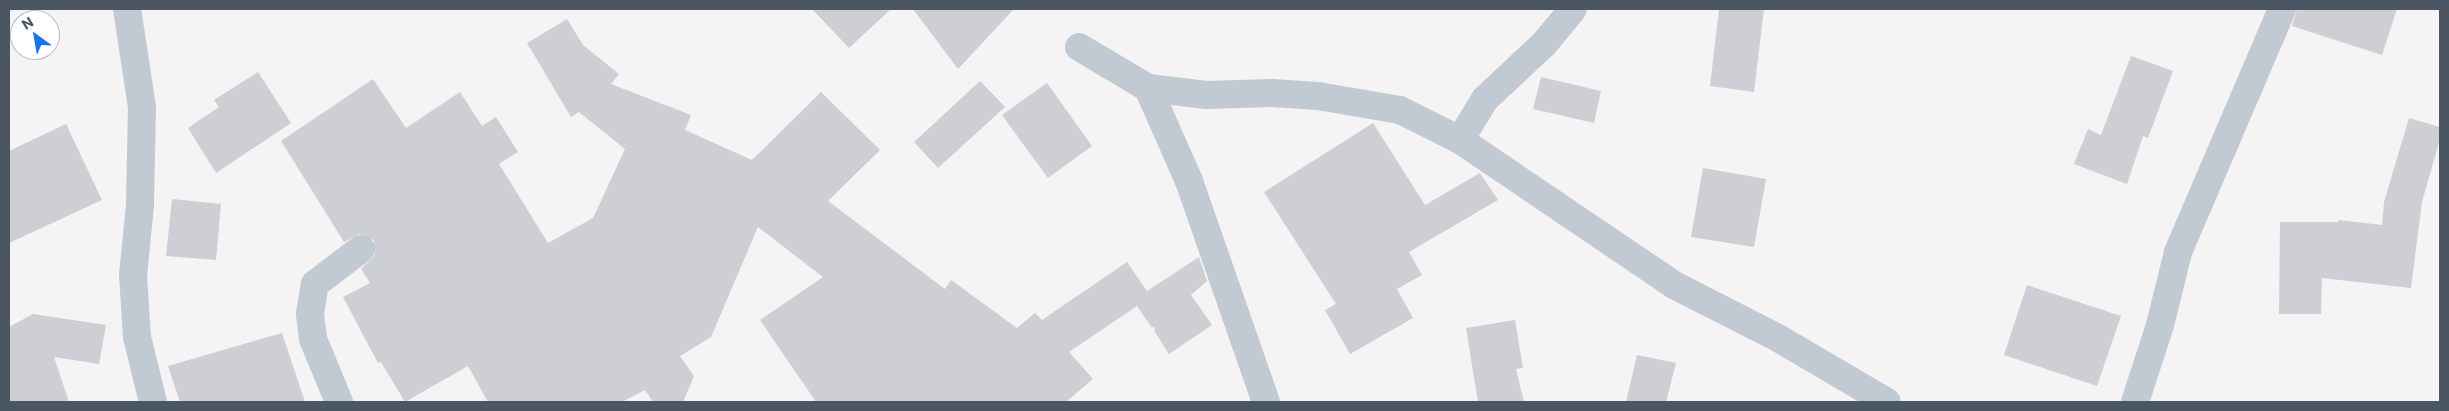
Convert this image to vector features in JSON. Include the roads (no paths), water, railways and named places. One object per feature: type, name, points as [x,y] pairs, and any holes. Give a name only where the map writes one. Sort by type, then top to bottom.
[{"type":"street","points":[[127,9],[142,107],[140,205],[133,275],[138,337],[153,402]]},
{"type":"street","points":[[1460,140],[1485,99],[1544,44],[1573,9]]},
{"type":"street","points":[[2135,402],[2160,325],[2178,252],[2282,9]]},
{"type":"street","points":[[1079,47],[1148,88],[1207,95],[1272,93],[1346,101],[1400,110],[1460,140],[1674,286],[1778,338],[1887,402]]},
{"type":"street","points":[[1148,88],[1189,181],[1266,402]]},
{"type":"street","points":[[339,402],[313,339],[310,314],[316,284],[361,249]]}]
